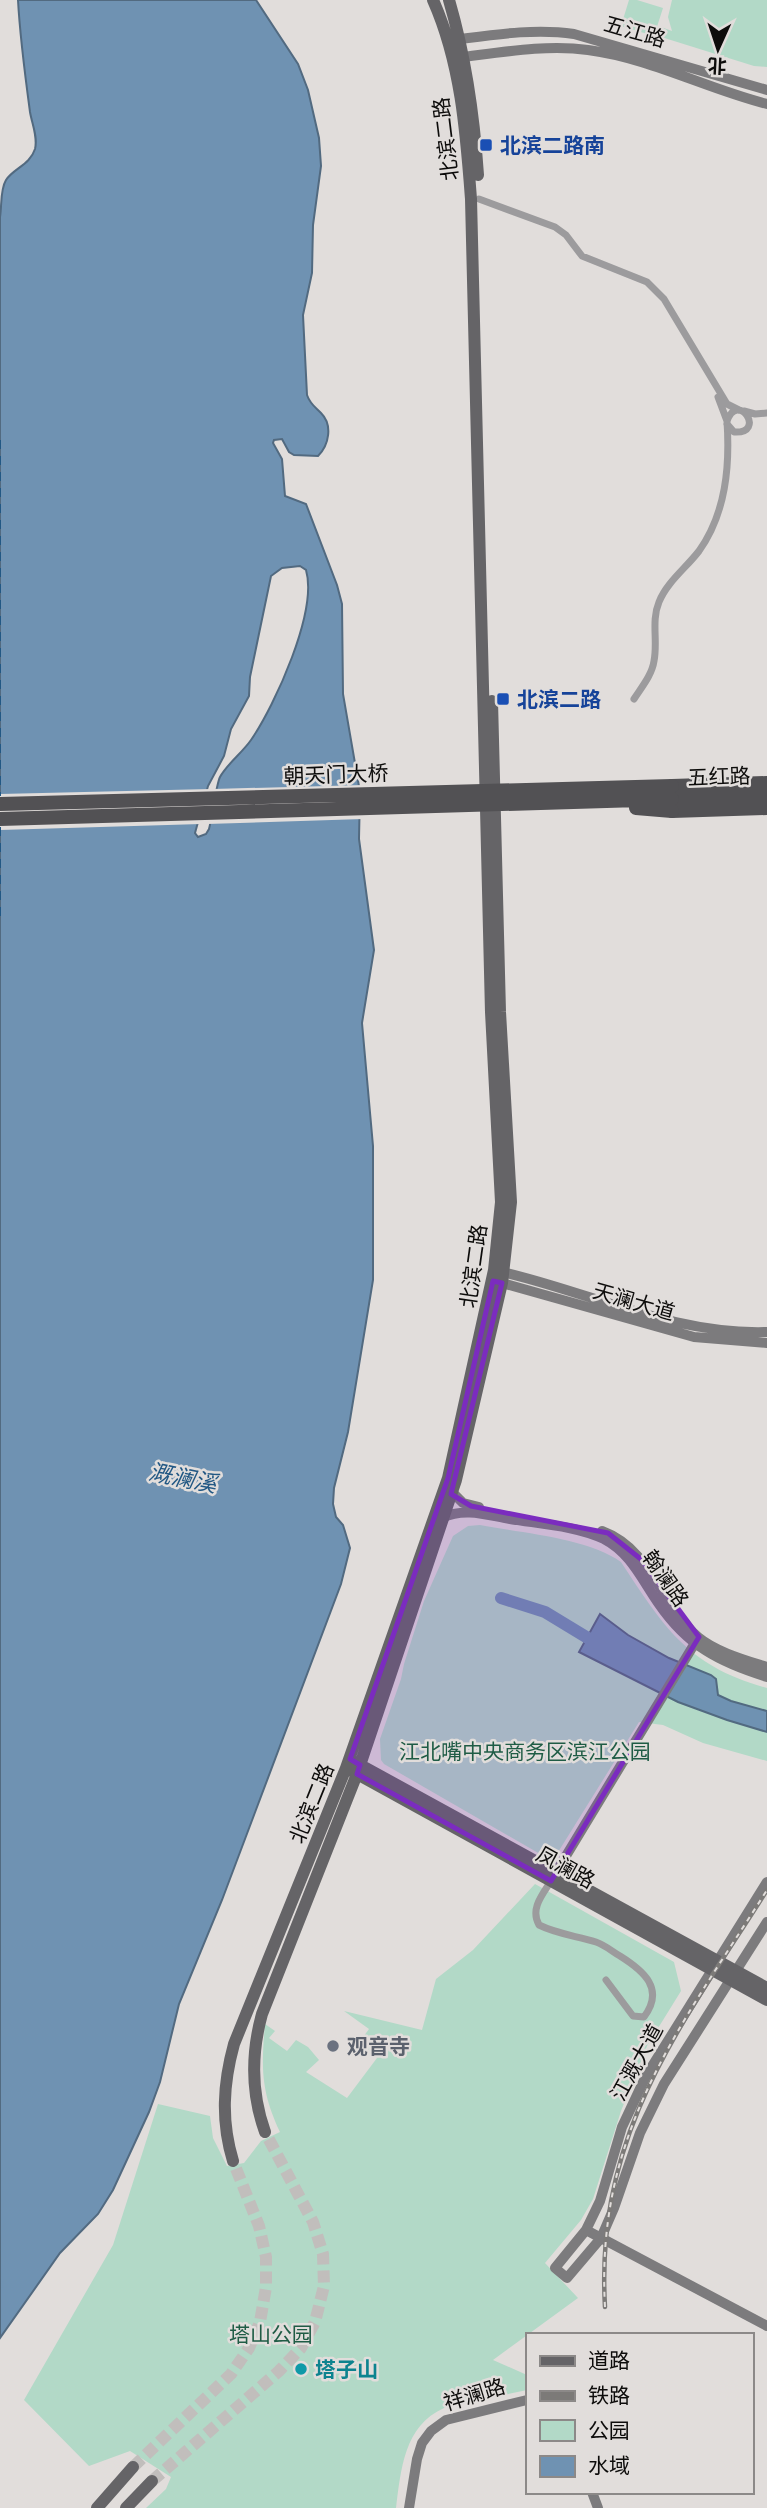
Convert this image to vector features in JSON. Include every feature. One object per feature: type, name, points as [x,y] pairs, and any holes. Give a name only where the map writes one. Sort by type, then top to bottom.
[{"type":"highway","name":"五红路","points":[[672,799],[767,783]]},
{"type":"highway","name":"五红路","points":[[672,799],[767,796]]},
{"type":"highway","name":"朝天门大桥","points":[[0,819],[672,799]]},
{"type":"highway","name":"朝天门大桥","points":[[0,804],[672,799]]},
{"type":"highway","points":[[672,799],[767,808]]},
{"type":"main road","name":"北滨二路","points":[[433,0],[454,40]]},
{"type":"main road","name":"北滨二路","points":[[265,2132],[254,2081],[257,2030],[452,1492],[511,1202],[500,1012],[479,199],[475,133],[454,40],[449,0]]},
{"type":"main road","name":"北滨二路","points":[[233,2161],[226,2138],[224,2098],[229,2062],[243,2022],[353,1766],[447,1478],[498,1276],[500,1202],[491,1012],[471,199],[458,58]]},
{"type":"main road","name":"凤澜路","points":[[353,1766],[717,1965],[767,2000]]},
{"type":"main road","name":"凤澜路","points":[[734,1976],[767,1988]]},
{"type":"main road","points":[[97,2508],[133,2467]]},
{"type":"main road","points":[[126,2508],[152,2481]]},
{"type":"street","name":"五江路","points":[[454,40],[557,32],[590,38],[767,90]]},
{"type":"street","points":[[495,36],[488,46],[495,54]]},
{"type":"street","name":"五江路","points":[[458,58],[556,48],[596,51],[662,69],[765,104]]},
{"type":"street","points":[[665,60],[704,64],[767,83]]},
{"type":"street","points":[[479,199],[555,227],[566,235],[582,256],[647,282],[664,299],[727,404],[741,411],[767,414]]},
{"type":"street","points":[[712,380],[731,430],[744,430]]},
{"type":"street","points":[[634,699],[654,665],[658,604],[668,587],[698,552],[715,524],[724,495],[727,423],[732,412],[741,411]]},
{"type":"street","points":[[741,411],[749,420],[744,430]]},
{"type":"street","points":[[726,462],[731,439],[767,414]]},
{"type":"street","name":"天澜大道","points":[[498,1276],[695,1328],[767,1332]]},
{"type":"street","name":"天澜大道","points":[[498,1276],[694,1337],[767,1343]]},
{"type":"street","name":"翰澜路","points":[[452,1492],[457,1499],[471,1506],[578,1524],[608,1533],[633,1550],[642,1560],[696,1641],[767,1667]]},
{"type":"street","name":"翰澜路","points":[[442,1518],[453,1513],[470,1512],[567,1528],[604,1540],[628,1556],[659,1604],[696,1641],[724,1661],[767,1677]]},
{"type":"street","points":[[606,1980],[633,2016],[644,2017],[651,2007],[653,1997],[651,1985],[639,1968],[599,1943],[539,1925],[535,1917],[536,1906],[696,1641]]},
{"type":"street","name":"江溉大道","points":[[767,1882],[646,2077],[622,2127],[600,2200],[586,2230],[555,2268],[567,2278],[601,2238],[640,2133],[664,2084],[767,1922]]},
{"type":"street","points":[[586,2230],[767,2326]]},
{"type":"street","name":"祥澜路","points":[[409,2508],[417,2459],[422,2442],[431,2431],[446,2420],[526,2400]]},
{"type":"highlighted area","points":[[493,1281],[502,1283],[451,1494],[471,1506],[608,1533],[642,1560],[699,1637],[551,1881],[357,1774],[360,1765],[350,1759],[448,1478]]},
{"type":"green space","points":[[629,0],[663,8],[654,36],[621,26]]},
{"type":"green space","points":[[672,0],[767,0],[767,67],[754,66],[658,36],[661,27],[672,31],[668,17]]},
{"type":"green space","name":"江北嘴中央商务区滨江公园","points":[[480,1525],[573,1542],[591,1547],[621,1562],[665,1625],[697,1656],[740,1679],[767,1688],[767,1761],[703,1743],[663,1725],[639,1722],[555,1857],[547,1858],[384,1764],[381,1760],[380,1739],[424,1601],[453,1536],[468,1526]]},
{"type":"green space","name":"塔山公园","points":[[535,1884],[674,1962],[681,1991],[647,2046],[621,2111],[593,2199],[581,2220],[545,2263],[578,2298],[530,2333],[526,2333],[526,2336],[493,2360],[526,2375],[526,2390],[444,2408],[431,2416],[420,2426],[407,2450],[396,2508],[146,2508],[166,2489],[171,2477],[130,2451],[89,2466],[24,2400],[113,2245],[158,2104],[210,2116],[213,2138],[227,2166],[244,2163],[261,2141],[280,2132],[269,2104],[264,2080],[265,2024],[275,2031],[269,2038],[287,2051],[296,2040],[308,2047],[319,2060],[306,2072],[347,2098],[377,2058],[358,2044],[369,2029],[344,2011],[422,2030],[436,1979],[473,1950]]},
{"type":"water","points":[[18,0],[256,0],[298,64],[308,90],[319,138],[321,166],[313,225],[312,273],[303,315],[307,395],[325,418],[328,435],[318,456],[294,455],[289,452],[282,439],[274,440],[273,443],[282,459],[285,496],[306,504],[342,604],[343,694],[360,792],[359,839],[374,950],[362,1023],[373,1146],[373,1280],[348,1432],[334,1488],[336,1517],[343,1525],[350,1548],[341,1584],[222,1900],[179,2004],[160,2082],[149,2112],[113,2190],[98,2214],[60,2253],[0,2338],[0,217],[4,184],[33,154],[36,144],[26,84]],"holes":[[[300,566],[306,570],[306,609],[282,682],[261,724],[220,777],[209,829],[206,834],[198,837],[195,833],[208,786],[224,756],[231,729],[249,696],[250,677],[271,576],[282,568]]]},
{"type":"water","points":[[600,1614],[628,1635],[669,1658],[711,1675],[716,1679],[718,1695],[767,1711],[767,1732],[678,1702],[579,1652]]},
{"type":"pier","points":[[363,785],[363,819],[207,824],[213,789]]},
{"type":"pier","points":[[211,789],[201,824],[0,830],[0,794]]},
{"type":"waterway","name":"溉澜溪","points":[[501,1598],[545,1612],[601,1646]]},
{"type":"ferry route","points":[[0,440],[0,796]]},
{"type":"ferry route","points":[[0,826],[0,916]]},
{"type":"tunnel","points":[[152,2481],[279,2371],[301,2348],[315,2322],[324,2286],[323,2254],[313,2222],[265,2132]]},
{"type":"tunnel","points":[[133,2467],[231,2374],[249,2348],[260,2322],[266,2287],[266,2257],[259,2226],[233,2161]]},
{"type":"railway","points":[[0,807],[672,789]]},
{"type":"railway","points":[[605,2307],[605,2245],[614,2188],[629,2135],[649,2085],[674,2037],[767,1890]]},
{"type":"place","name":"北滨二路南","points":[[486,145]]},
{"type":"place","name":"北滨二路","points":[[503,699]]},
{"type":"place","name":"观音寺","points":[[333,2046]]},
{"type":"place","name":"塔子山","points":[[301,2369]]}]
